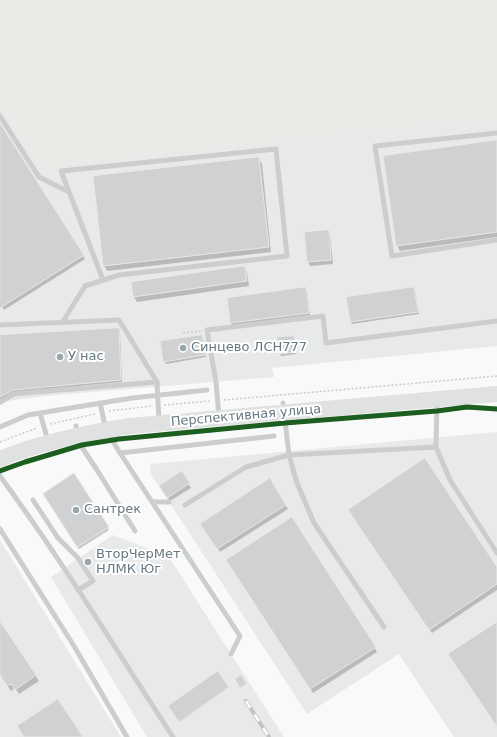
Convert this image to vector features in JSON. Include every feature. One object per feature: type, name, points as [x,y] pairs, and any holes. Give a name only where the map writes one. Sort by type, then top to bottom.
[{"type":"main road","name":"Перспективная улица","points":[[284,408],[497,386]]},
{"type":"main road","name":"Перспективная улица","points":[[0,460],[104,421],[130,426],[159,414],[219,409],[284,408],[437,400],[497,394]]},
{"type":"main road","name":"Перспективная улица","points":[[0,449],[28,439],[45,430],[78,431]]},
{"type":"lane","points":[[0,116],[39,177],[69,192]]},
{"type":"lane","points":[[497,133],[375,146],[392,256],[497,240]]},
{"type":"lane","points":[[62,322],[85,286],[119,275],[287,256],[276,150],[61,171],[103,280]]},
{"type":"lane","points":[[219,409],[208,330],[323,316],[326,343],[497,321]]},
{"type":"lane","points":[[0,325],[119,320],[157,382],[159,414]]},
{"type":"lane","points":[[0,402],[14,394],[157,382]]},
{"type":"lane","points":[[0,427],[28,415],[100,403],[207,390]]},
{"type":"lane","points":[[437,400],[436,447],[450,480],[497,553]]},
{"type":"lane","points":[[100,403],[104,421],[120,452],[240,636],[231,654]]},
{"type":"lane","points":[[284,408],[289,455],[297,483],[314,523],[384,627]]},
{"type":"lane","points":[[40,413],[45,430]]},
{"type":"lane","points":[[78,431],[83,449],[135,531]]},
{"type":"lane","points":[[120,452],[274,436]]},
{"type":"lane","points":[[185,505],[246,467],[289,455],[436,447]]},
{"type":"lane","points":[[0,476],[22,506],[78,590],[173,737]]},
{"type":"lane","points":[[33,500],[58,538],[78,558],[93,581],[78,590]]},
{"type":"lane","points":[[153,502],[170,502]]},
{"type":"lane","points":[[0,529],[74,646],[127,737]]},
{"type":"path","points":[[182,333],[208,330]]},
{"type":"path","points":[[0,442],[36,428],[45,430],[159,414],[219,409],[497,376]]},
{"type":"shaded area","points":[[0,0],[497,0],[497,117],[329,133],[41,167],[0,104]]},
{"type":"shaded area","points":[[0,104],[41,167],[329,133],[497,117],[497,346],[272,368],[274,377],[45,396],[8,401],[0,406]]},
{"type":"shaded area","points":[[497,432],[497,737],[454,737],[399,654],[307,714],[151,474],[150,464]]},
{"type":"shaded area","points":[[113,535],[169,557],[284,737],[147,737],[51,577]]},
{"type":"shaded area","points":[[0,540],[121,737],[0,737]]},
{"type":"building","points":[[0,123],[84,255],[0,308]]},
{"type":"building","points":[[497,140],[497,232],[396,246],[383,156]]},
{"type":"building","points":[[259,157],[269,247],[103,266],[93,176]]},
{"type":"building","points":[[329,230],[331,260],[307,262],[304,232]]},
{"type":"building","points":[[245,266],[247,281],[133,297],[131,282]]},
{"type":"building","points":[[306,287],[309,313],[230,323],[227,298]]},
{"type":"building","points":[[414,287],[418,312],[350,322],[346,297]]},
{"type":"building","name":"У нас","points":[[119,328],[121,380],[13,390],[0,397],[0,335]]},
{"type":"building","name":"Синцево ЛСН777","points":[[202,335],[205,355],[163,362],[160,341]]},
{"type":"building","points":[[294,336],[296,352],[279,354],[277,337]]},
{"type":"building","points":[[425,458],[497,567],[497,584],[429,630],[348,510]]},
{"type":"building","points":[[182,471],[190,483],[167,498],[159,486]]},
{"type":"building","name":"Сантрек","points":[[74,473],[109,527],[77,547],[43,494]]},
{"type":"building","points":[[270,478],[286,505],[217,549],[200,524]]},
{"type":"building","points":[[292,517],[376,647],[310,689],[226,560]]},
{"type":"building","points":[[0,621],[36,675],[15,690],[11,684],[7,686],[0,675]]},
{"type":"building","points":[[497,622],[497,727],[448,654]]},
{"type":"building","points":[[218,671],[229,687],[179,722],[168,706]]},
{"type":"building","points":[[241,675],[247,684],[240,688],[235,679]]},
{"type":"building","points":[[58,699],[83,737],[24,737],[17,726]]},
{"type":"railway","points":[[246,701],[269,737]]},
{"type":"cycle path","points":[[0,471],[82,445],[119,439],[285,423],[437,411],[467,407],[497,409]]},
{"type":"place","name":"Синцево ЛСН777","points":[[183,348]]},
{"type":"place","name":"У нас","points":[[60,357]]},
{"type":"place","name":"Сантрек","points":[[76,510]]},
{"type":"place","name":"ВторЧерМет НЛМК Юг","points":[[88,562]]}]
